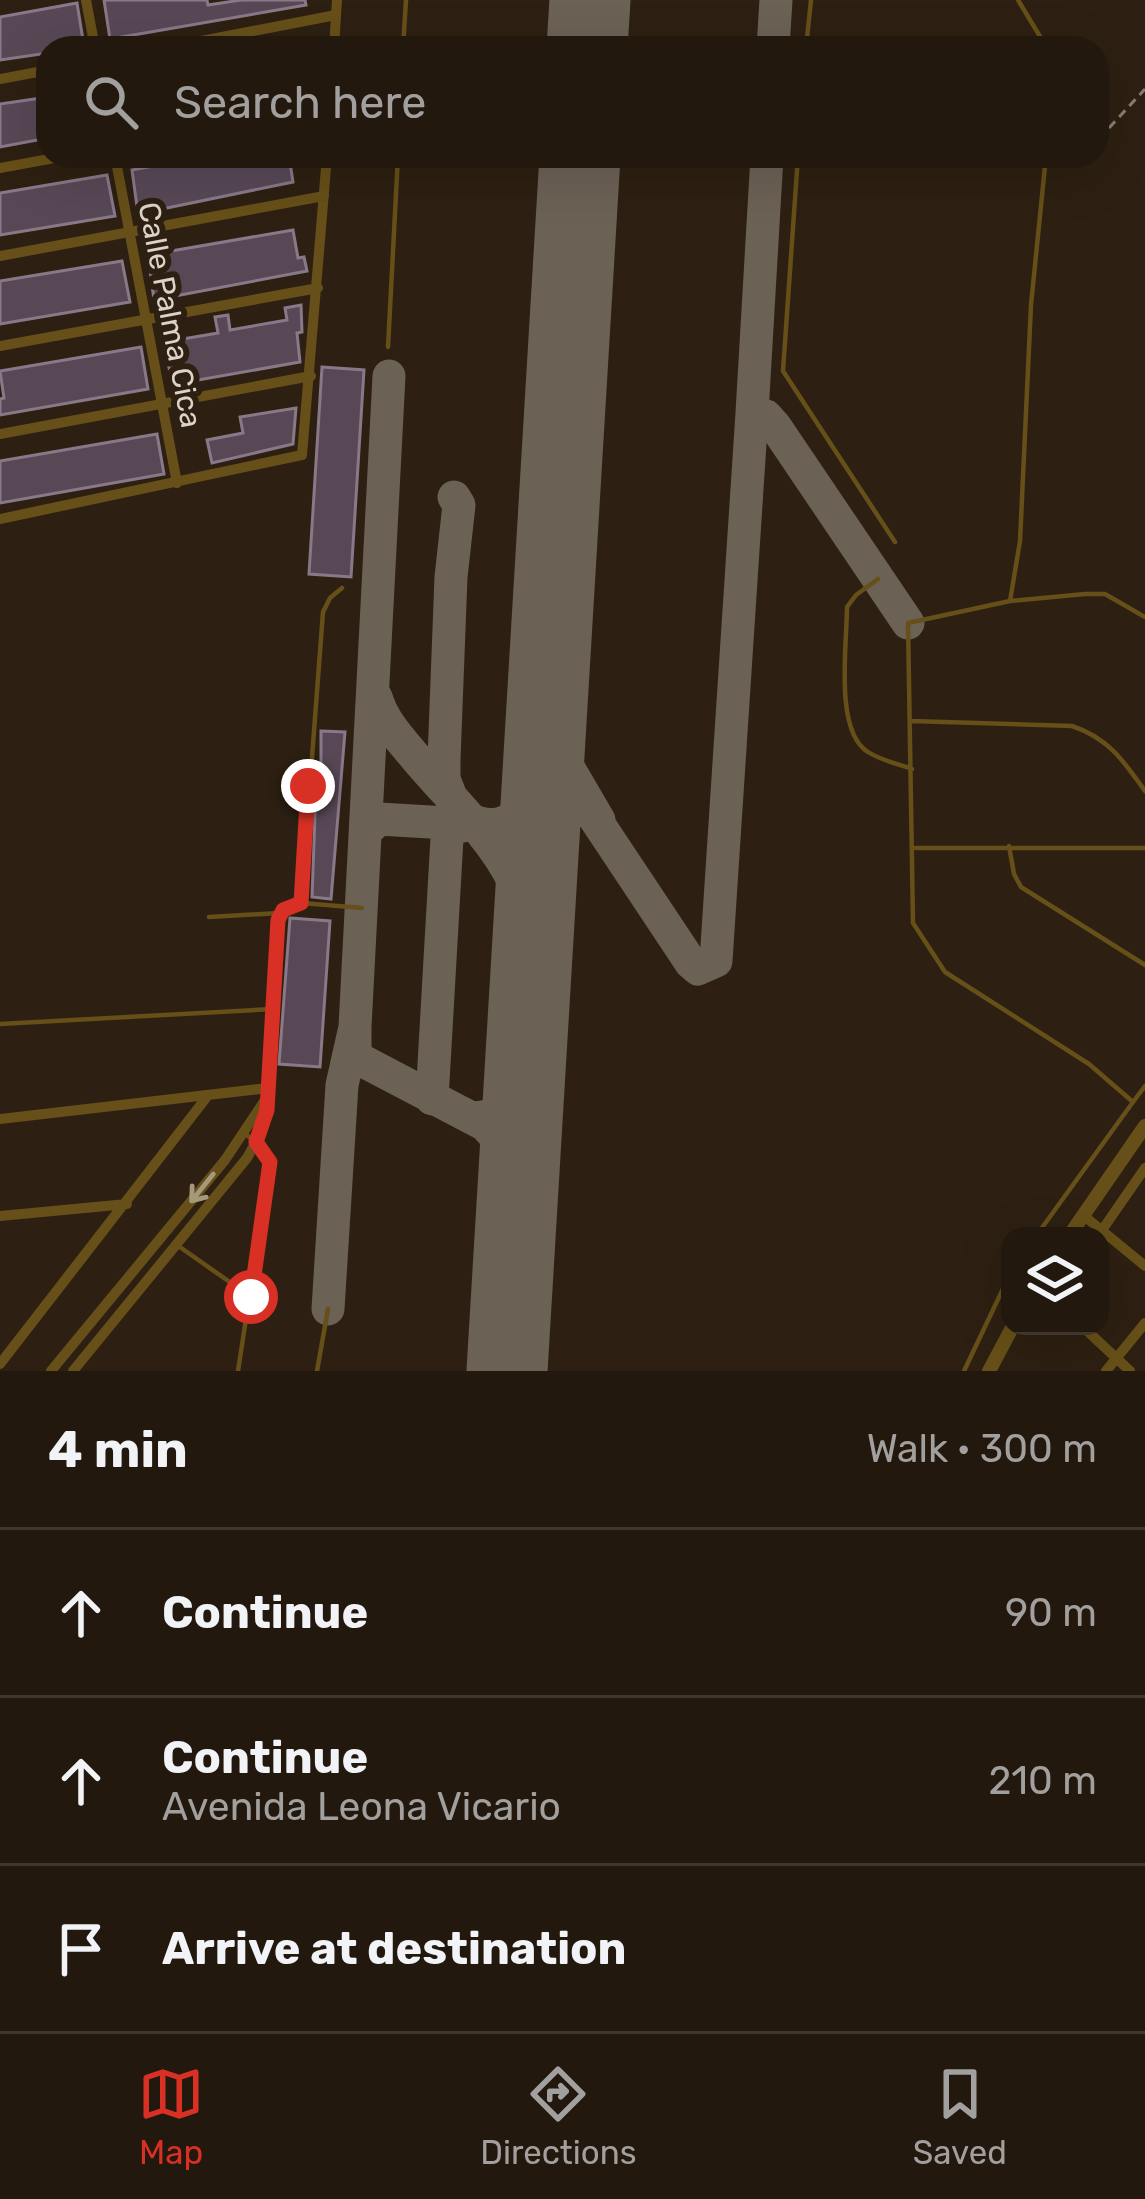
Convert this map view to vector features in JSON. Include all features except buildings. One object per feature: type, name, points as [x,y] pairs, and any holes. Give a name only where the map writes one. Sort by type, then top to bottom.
[{"type":"street","points":[[86,0],[93,36]]},
{"type":"street","points":[[335,36],[337,0]]},
{"type":"street","points":[[227,36],[336,15]]},
{"type":"street","points":[[0,80],[36,72]]},
{"type":"street","points":[[0,168],[36,161]]},
{"type":"street","name":"Calle Palma Cica","points":[[118,168],[177,483]]},
{"type":"street","points":[[0,519],[302,455],[326,168]]},
{"type":"street","points":[[0,256],[324,196]]},
{"type":"street","points":[[0,346],[318,288]]},
{"type":"street","points":[[0,434],[311,376]]},
{"type":"street","points":[[0,1119],[268,1090]]},
{"type":"street","points":[[51,1371],[245,1133],[268,1090]]},
{"type":"street","points":[[73,1371],[239,1169],[266,1116],[268,1090]]},
{"type":"street","points":[[0,1364],[206,1098]]},
{"type":"street","points":[[1075,1227],[1145,1126]]},
{"type":"street","points":[[1104,1227],[1145,1168]]},
{"type":"street","points":[[0,1216],[127,1204]]},
{"type":"street","points":[[1083,1215],[1094,1227]]},
{"type":"street","points":[[1109,1240],[1145,1266]]},
{"type":"street","points":[[1106,1371],[1145,1323]]},
{"type":"street","points":[[989,1371],[1008,1335]]},
{"type":"street","points":[[1091,1335],[1130,1371]]},
{"type":"lane","points":[[404,36],[406,0]]},
{"type":"lane","points":[[807,36],[811,0]]},
{"type":"lane","points":[[1018,0],[1040,36]]},
{"type":"lane","points":[[388,346],[397,168]]},
{"type":"lane","points":[[797,168],[783,371],[895,542]]},
{"type":"lane","points":[[1010,601],[1020,541],[1031,305],[1045,168]]},
{"type":"lane","points":[[878,579],[847,607],[846,718],[853,738],[866,752],[912,769]]},
{"type":"lane","points":[[301,903],[323,612],[342,588]]},
{"type":"lane","points":[[1133,1102],[1089,1064],[935,963],[914,923],[908,623],[1010,601],[1105,594],[1145,617]]},
{"type":"lane","points":[[911,721],[1072,727],[1112,746],[1145,790]]},
{"type":"lane","points":[[1009,846],[1021,887],[1145,965]]},
{"type":"lane","points":[[915,848],[1145,848]]},
{"type":"lane","points":[[268,1090],[280,914],[301,903],[362,908]]},
{"type":"lane","points":[[209,917],[280,914]]},
{"type":"lane","points":[[0,1024],[273,1009]]},
{"type":"lane","points":[[1043,1227],[1145,1086]]},
{"type":"lane","points":[[238,1371],[270,1162],[245,1133]]},
{"type":"lane","points":[[177,1245],[251,1297]]},
{"type":"lane","points":[[964,1371],[1001,1293]]},
{"type":"lane","points":[[317,1371],[328,1309]]},
{"type":"path","points":[[1109,128],[1145,89]]},
{"type":"taxiway","points":[[774,36],[776,0]]},
{"type":"taxiway","points":[[752,413],[766,168]]},
{"type":"taxiway","points":[[328,1309],[342,1085],[355,1027],[389,376]]},
{"type":"taxiway","points":[[538,847],[557,815],[572,809],[592,814],[691,963],[698,969],[716,961],[752,413],[766,416],[775,426],[908,623]]},
{"type":"taxiway","points":[[453,802],[444,779],[444,759],[451,577],[459,505],[454,497]]},
{"type":"taxiway","points":[[466,817],[485,824],[502,823],[529,799],[537,679],[550,655]]},
{"type":"taxiway","points":[[376,697],[398,737],[505,865],[532,943]]},
{"type":"taxiway","points":[[547,704],[558,750],[599,820]]},
{"type":"taxiway","points":[[367,830],[379,819],[464,824]]},
{"type":"taxiway","points":[[432,1099],[447,838],[454,828],[472,824]]},
{"type":"taxiway","points":[[355,1027],[355,1052],[361,1060],[485,1125],[503,1145],[518,1184]]},
{"type":"taxiway","points":[[472,1118],[494,1114],[509,1104],[525,1066]]},
{"type":"runway","points":[[588,36],[590,0]]},
{"type":"runway","points":[[507,1371],[579,168]]},
{"type":"route","points":[[251,1297],[270,1162],[256,1142],[267,1110],[278,920],[291,904],[301,903],[308,786]]}]
